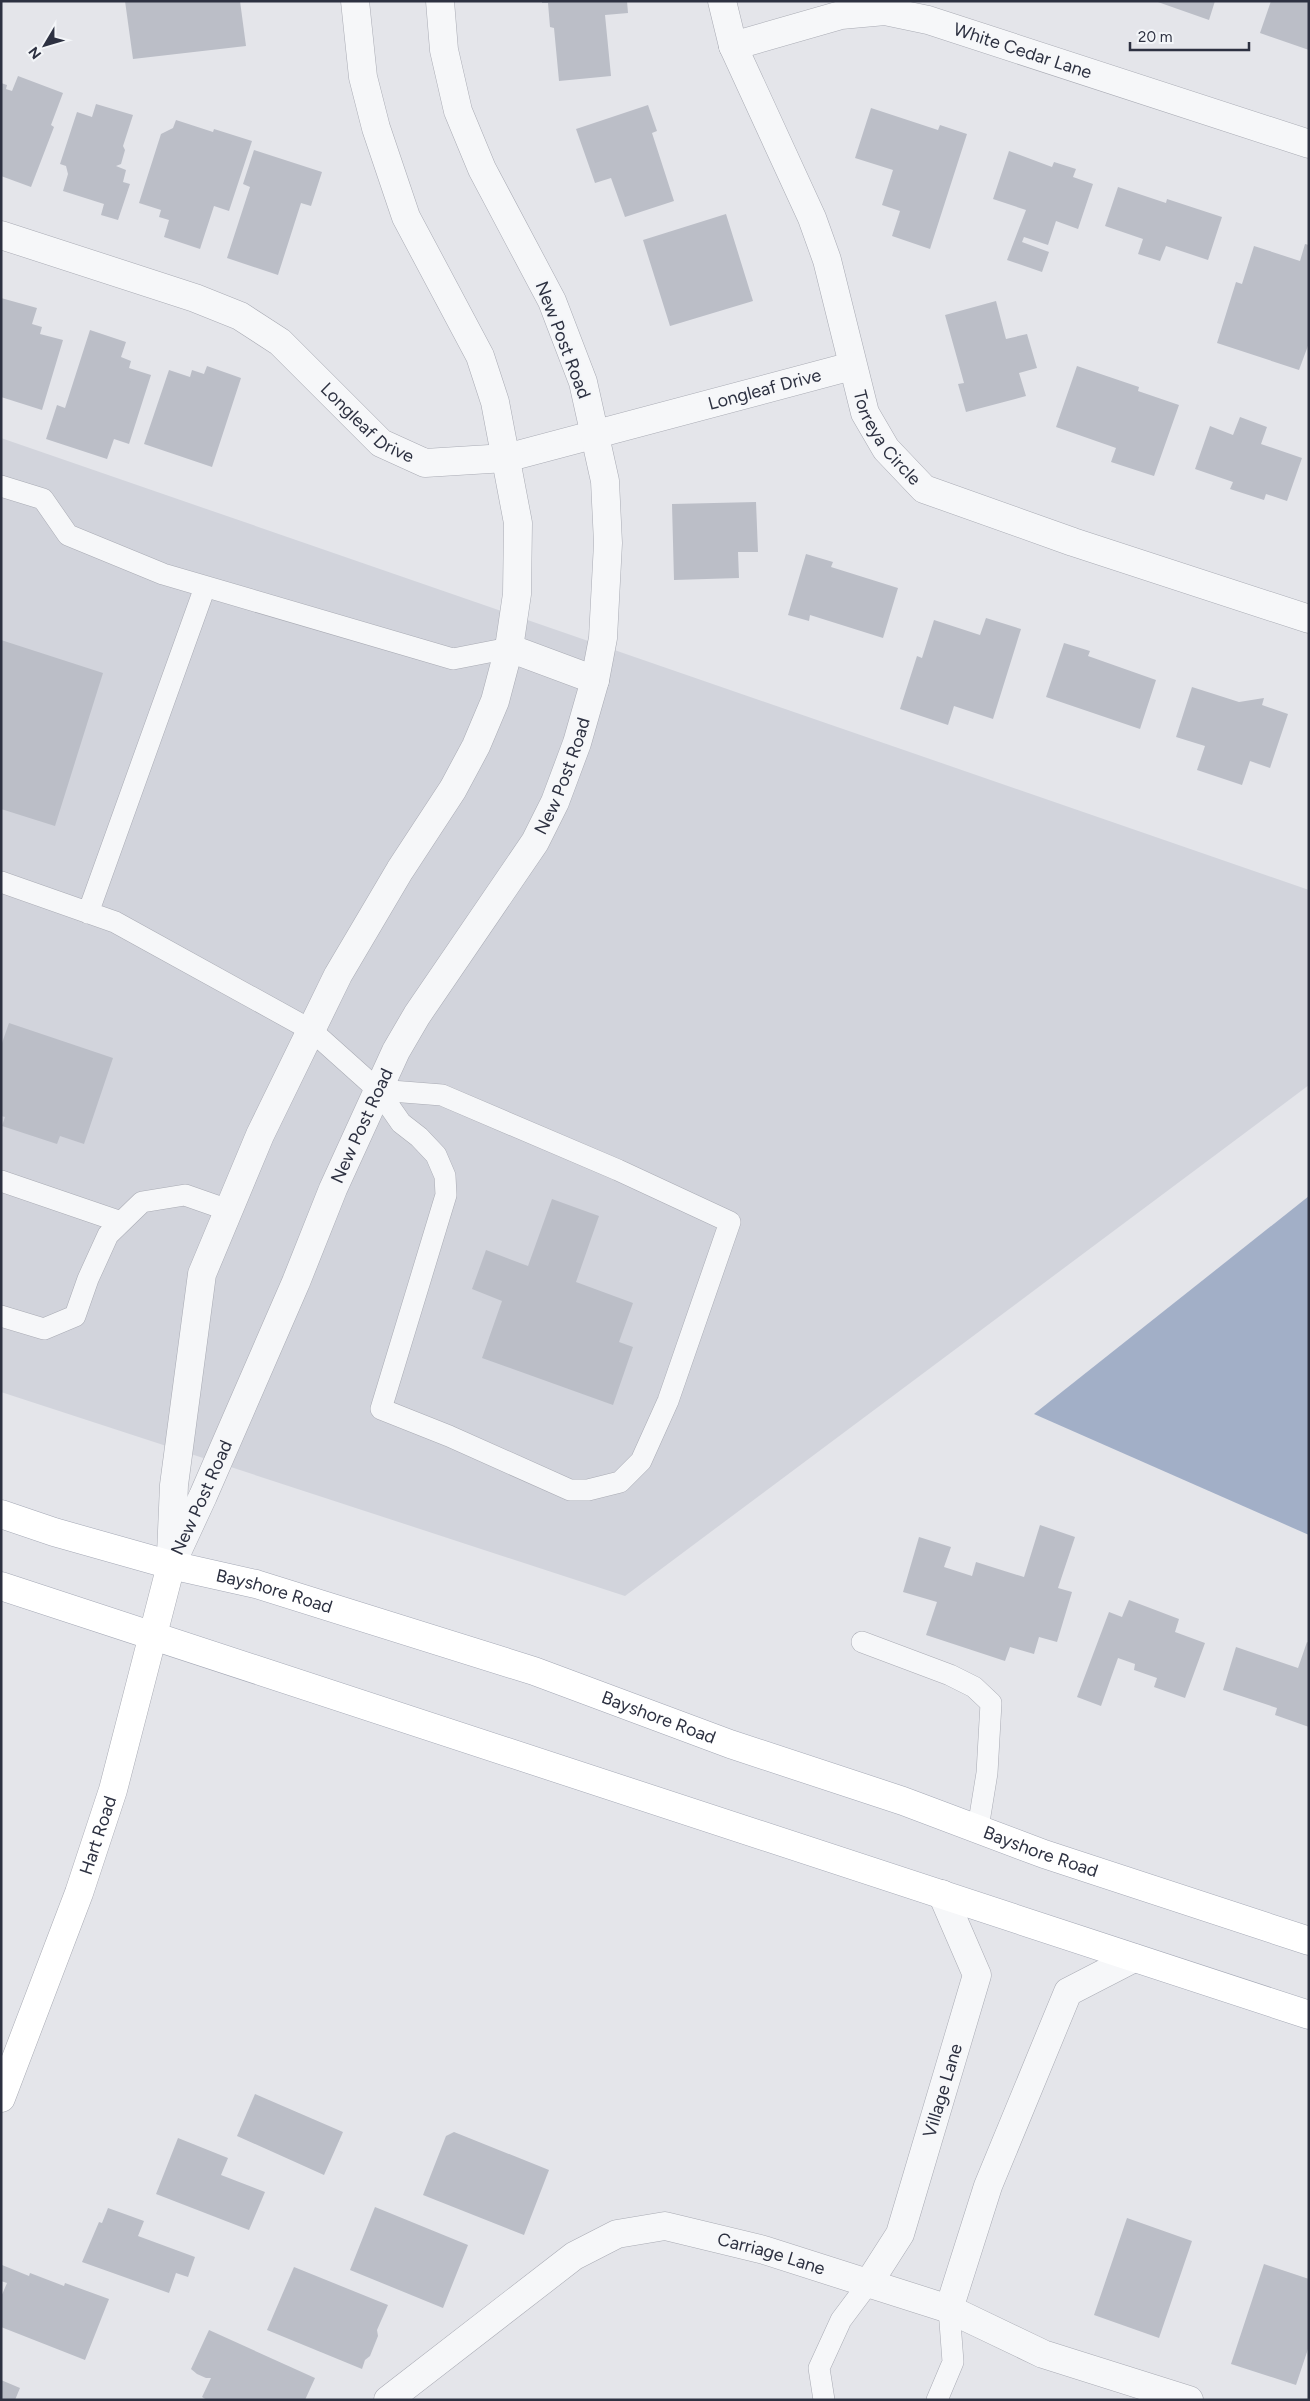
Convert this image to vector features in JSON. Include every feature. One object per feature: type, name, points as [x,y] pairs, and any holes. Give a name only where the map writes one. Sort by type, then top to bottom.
[{"type":"main road","name":"Bayshore Road","points":[[1,1514],[54,1532],[171,1565],[256,1584],[534,1671],[730,1744],[978,1828],[1044,1854],[1309,1941]]},
{"type":"main road","name":"Hart Road","points":[[2,2095],[79,1893],[113,1790],[171,1565]]},
{"type":"main road","points":[[1,1586],[1309,2015]]},
{"type":"street","name":"New Post Road","points":[[171,1565],[174,1485],[202,1274],[260,1135],[338,974],[400,870],[453,789],[476,746],[495,701],[509,648],[517,594],[518,523],[495,402],[480,356],[406,217],[376,128],[363,77],[355,1]]},
{"type":"street","name":"New Post Road","points":[[171,1565],[296,1282],[332,1189],[396,1051],[417,1015],[535,842],[555,802],[577,743],[595,680],[603,638],[608,543],[605,481],[583,382],[552,301],[482,169],[458,111],[444,50],[440,1]]},
{"type":"street","name":"Torreya Circle","points":[[722,1],[733,46],[812,218],[827,260],[865,413],[886,449],[924,488],[1074,542],[1309,619]]},
{"type":"street","name":"White Cedar Lane","points":[[733,46],[841,15],[885,11],[928,20],[1309,144]]},
{"type":"street","name":"Longleaf Drive","points":[[1,234],[195,298],[240,316],[280,342],[380,443],[425,462],[506,458],[852,366]]},
{"type":"street","points":[[509,648],[595,680]]},
{"type":"street","name":"Village Lane","points":[[868,2284],[900,2234],[977,1974],[942,1894]]},
{"type":"street","points":[[949,2309],[988,2186],[1068,1992],[1134,1958]]},
{"type":"street","name":"Carriage Lane","points":[[400,2396],[574,2256],[617,2234],[665,2226],[764,2250],[949,2309],[1043,2354],[1184,2399]]},
{"type":"lane","points":[[1,486],[43,500],[68,535],[162,574],[453,659],[509,648]]},
{"type":"lane","points":[[88,913],[205,587]]},
{"type":"lane","points":[[1,882],[115,922],[311,1030],[378,1090],[401,1123],[419,1137],[436,1155],[445,1176],[446,1195],[382,1409],[449,1436],[570,1490],[607,1487],[620,1482],[642,1461],[668,1401],[730,1222],[618,1170],[442,1095],[378,1090]]},
{"type":"lane","points":[[1,1182],[121,1222]]},
{"type":"lane","points":[[1,1316],[44,1329],[75,1316],[88,1279],[108,1236],[142,1202],[185,1195],[228,1210]]},
{"type":"lane","points":[[862,1642],[950,1675],[974,1687],[991,1703],[986,1772],[978,1828]]},
{"type":"lane","points":[[824,2400],[819,2368],[841,2320],[868,2284]]},
{"type":"lane","points":[[937,2400],[952,2362],[949,2309]]},
{"type":"shaded area","points":[[1,438],[1309,890],[1309,1085],[625,1596],[1,1392]]},
{"type":"water","points":[[1309,1196],[1309,1535],[1034,1414]]},
{"type":"building","points":[[125,1],[240,1],[246,46],[133,59]]},
{"type":"building","points":[[542,1],[627,1],[628,13],[605,15],[611,76],[559,81],[554,28],[550,27],[548,3],[542,3]]},
{"type":"building","points":[[1155,1],[1215,1],[1209,20]]},
{"type":"building","points":[[1271,1],[1309,1],[1309,50],[1260,33]]},
{"type":"building","points":[[18,76],[63,93],[51,125],[54,127],[31,187],[1,176],[1,83],[7,85],[6,89],[12,91]]},
{"type":"building","points":[[96,104],[133,115],[123,146],[125,150],[121,164],[116,166],[126,170],[123,182],[130,184],[118,220],[101,215],[104,204],[63,191],[68,174],[66,166],[60,164],[77,112],[92,117]]},
{"type":"building","points":[[648,105],[657,131],[652,133],[674,201],[625,217],[611,178],[595,183],[576,129]]},
{"type":"building","points":[[871,108],[938,130],[940,125],[967,134],[930,249],[892,236],[900,211],[882,205],[893,170],[855,158]]},
{"type":"building","points":[[176,120],[213,132],[214,129],[252,141],[229,211],[214,206],[200,249],[164,237],[169,220],[159,217],[161,210],[139,203],[161,134],[173,128]]},
{"type":"building","points":[[254,150],[322,172],[311,206],[301,203],[278,275],[227,258],[250,187],[243,184]]},
{"type":"building","points":[[1009,151],[1052,167],[1054,162],[1076,169],[1073,177],[1093,184],[1078,229],[1056,221],[1048,245],[1024,237],[1022,242],[1049,252],[1042,272],[1007,260],[1026,210],[993,199]]},
{"type":"building","points":[[1118,187],[1166,203],[1167,199],[1222,217],[1208,260],[1166,246],[1160,261],[1138,254],[1143,239],[1105,226]]},
{"type":"building","points":[[726,214],[753,301],[670,326],[643,240]]},
{"type":"building","points":[[1305,244],[1309,245],[1309,343],[1299,370],[1217,343],[1236,282],[1242,284],[1254,246],[1300,261]]},
{"type":"building","points":[[1,298],[37,308],[32,324],[42,327],[40,334],[63,340],[42,410],[1,397]]},
{"type":"building","points":[[996,301],[1006,339],[1027,334],[1037,368],[1019,373],[1026,396],[966,412],[958,384],[964,383],[945,315]]},
{"type":"building","points":[[90,330],[126,342],[121,357],[131,361],[129,368],[151,375],[129,444],[114,439],[107,459],[46,439],[57,405],[65,408]]},
{"type":"building","points":[[207,366],[241,378],[212,467],[144,444],[169,370],[190,377],[192,370],[204,374]]},
{"type":"building","points":[[1077,366],[1139,387],[1138,391],[1179,405],[1154,476],[1111,462],[1116,448],[1056,427]]},
{"type":"building","points":[[1240,417],[1267,427],[1261,444],[1302,458],[1287,501],[1266,494],[1264,500],[1230,489],[1233,482],[1195,469],[1210,426],[1233,435]]},
{"type":"building","points":[[756,502],[758,552],[738,552],[739,578],[674,580],[672,504]]},
{"type":"building","points":[[806,554],[833,562],[831,567],[898,588],[883,638],[810,615],[809,621],[788,615]]},
{"type":"building","points":[[986,618],[1021,629],[993,719],[954,706],[948,725],[900,709],[917,656],[922,658],[934,620],[980,635]]},
{"type":"building","points":[[1,640],[103,673],[55,826],[1,809]]},
{"type":"building","points":[[1064,643],[1090,651],[1088,656],[1156,680],[1140,729],[1046,697]]},
{"type":"building","points":[[1192,687],[1239,702],[1264,698],[1262,705],[1288,714],[1270,768],[1250,761],[1242,785],[1197,770],[1205,746],[1176,737]]},
{"type":"building","points":[[9,1023],[113,1058],[84,1144],[60,1136],[57,1144],[2,1126],[5,1117],[1,1116],[1,1046]]},
{"type":"building","points":[[552,1199],[599,1216],[576,1282],[633,1303],[619,1342],[633,1347],[613,1405],[482,1358],[502,1301],[472,1289],[486,1250],[528,1266]]},
{"type":"building","points":[[1040,1525],[1075,1537],[1058,1588],[1072,1592],[1057,1642],[1039,1637],[1034,1654],[1010,1647],[1005,1661],[926,1635],[937,1602],[903,1592],[919,1537],[951,1547],[944,1567],[972,1576],[976,1562],[1024,1577]]},
{"type":"building","points":[[1129,1600],[1179,1619],[1175,1632],[1205,1643],[1185,1698],[1154,1687],[1157,1678],[1134,1670],[1135,1664],[1118,1658],[1101,1706],[1077,1697],[1109,1612],[1122,1617]]},
{"type":"building","points":[[1307,1642],[1309,1643],[1309,1727],[1275,1715],[1277,1708],[1223,1690],[1236,1647],[1298,1668]]},
{"type":"building","points":[[255,2094],[343,2132],[324,2175],[237,2136]]},
{"type":"building","points":[[454,2132],[549,2170],[524,2235],[423,2195],[446,2136]]},
{"type":"building","points":[[178,2138],[228,2158],[221,2175],[265,2192],[249,2230],[156,2194]]},
{"type":"building","points":[[375,2207],[468,2245],[443,2308],[350,2270]]},
{"type":"building","points":[[108,2208],[144,2221],[138,2236],[195,2257],[188,2277],[176,2273],[169,2293],[82,2262],[99,2222],[102,2223]]},
{"type":"building","points":[[1127,2218],[1192,2241],[1159,2338],[1094,2315]]},
{"type":"building","points":[[1264,2264],[1309,2279],[1309,2346],[1296,2385],[1231,2364]]},
{"type":"building","points":[[2,2265],[29,2276],[30,2273],[64,2286],[65,2283],[109,2299],[85,2360],[1,2327],[1,2297],[7,2283],[1,2281]]},
{"type":"building","points":[[294,2267],[388,2305],[377,2330],[378,2336],[370,2356],[365,2360],[362,2369],[267,2330]]},
{"type":"building","points":[[209,2330],[315,2378],[305,2400],[207,2400],[202,2397],[211,2378],[197,2374],[191,2369]]},
{"type":"building","points":[[1,2380],[20,2388],[15,2400],[1,2400]]}]
